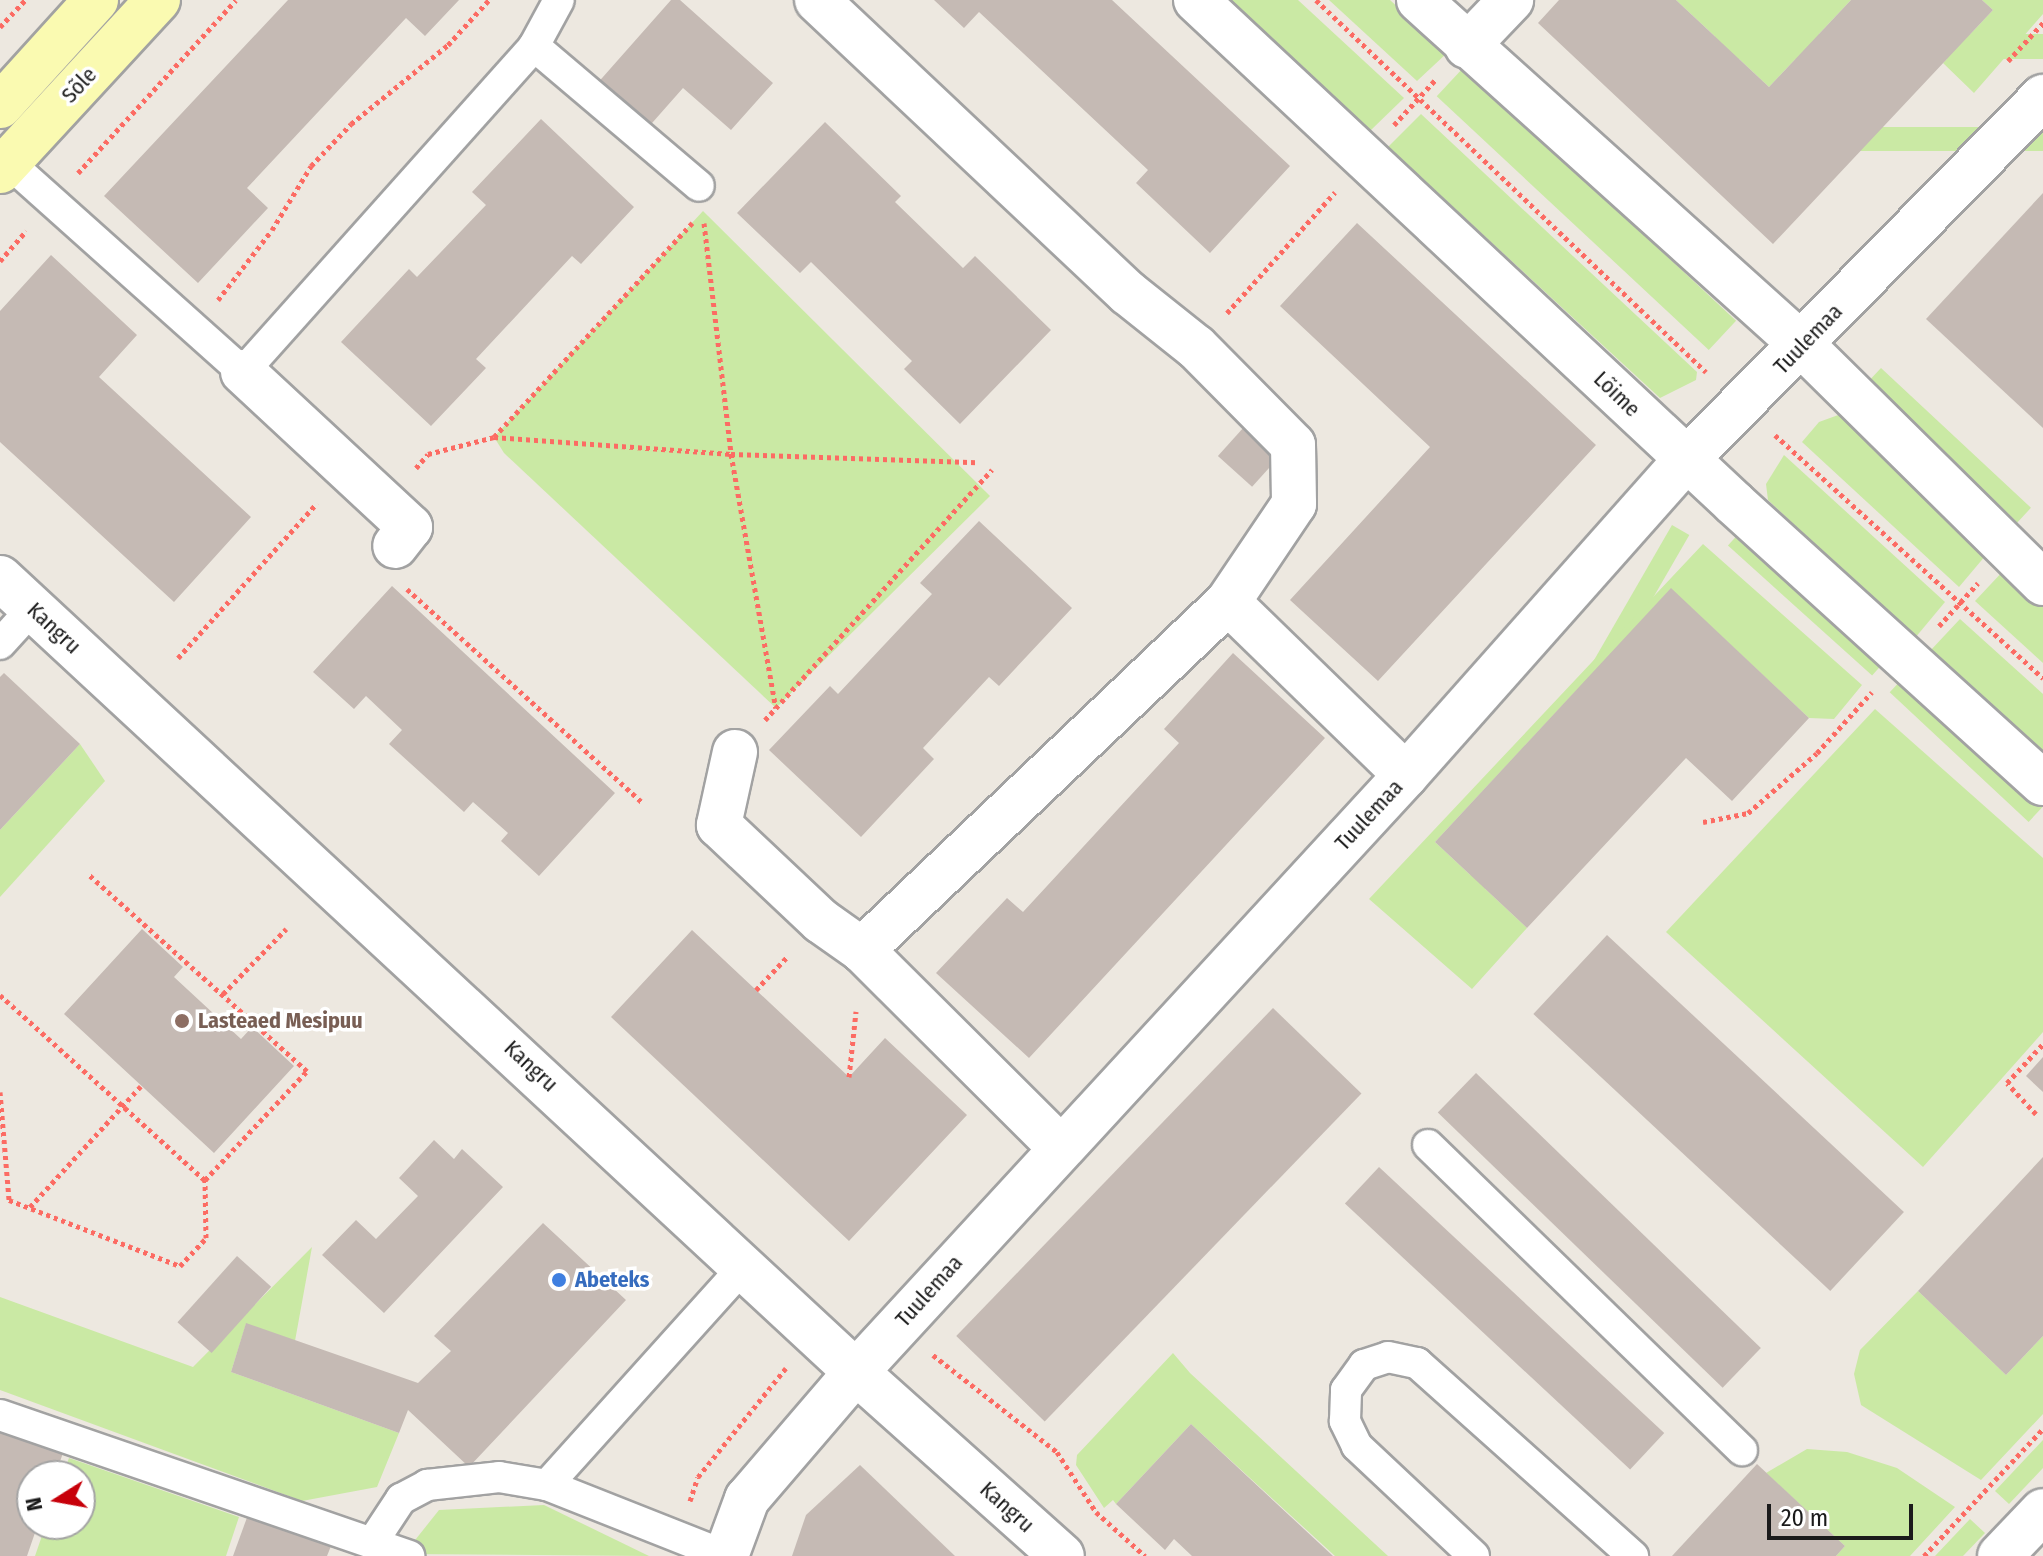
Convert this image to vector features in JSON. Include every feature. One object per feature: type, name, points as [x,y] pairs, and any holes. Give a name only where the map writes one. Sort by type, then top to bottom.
[{"type":"main road","name":"Sõle","points":[[0,106],[96,0]]},
{"type":"main road","name":"Sõle","points":[[4,167],[158,0]]},
{"type":"street","points":[[817,0],[1116,282],[1196,347],[1293,445],[1294,504],[1228,602],[862,950]]},
{"type":"street","name":"Lõime","points":[[1196,0],[1368,155],[1687,459],[2043,783]]},
{"type":"street","points":[[1419,0],[1802,345],[2043,583]]},
{"type":"street","points":[[1467,46],[1511,0]]},
{"type":"street","name":"Tuulemaa","points":[[726,1556],[747,1499],[856,1372],[1060,1147],[1406,775],[1687,459],[2043,97]]},
{"type":"street","points":[[243,372],[347,469],[394,546]]},
{"type":"street","name":"Kangru","points":[[0,578],[745,1265],[856,1372],[1062,1556]]},
{"type":"street","points":[[1228,602],[1406,775]]},
{"type":"street","points":[[735,752],[719,825],[821,921],[862,950],[1060,1147]]},
{"type":"street","points":[[2000,1556],[2043,1511]]},
{"type":"lane","points":[[4,167],[53,200],[243,372],[534,46],[559,0]]},
{"type":"lane","points":[[534,46],[699,186]]},
{"type":"lane","points":[[0,644],[32,609]]},
{"type":"lane","points":[[1428,1145],[1742,1450]]},
{"type":"lane","points":[[547,1485],[745,1265]]},
{"type":"lane","points":[[1474,1556],[1357,1446],[1345,1421],[1346,1390],[1364,1365],[1388,1357],[1417,1363],[1633,1556]]},
{"type":"lane","points":[[0,1415],[409,1556]]},
{"type":"lane","points":[[372,1543],[401,1499],[427,1485],[499,1477],[547,1485],[726,1556]]},
{"type":"path","points":[[0,27],[25,0]]},
{"type":"path","points":[[0,261],[236,0]]},
{"type":"path","points":[[195,328],[272,230],[311,166],[351,124],[448,45],[489,0]]},
{"type":"path","points":[[1316,0],[1742,405],[2043,678]]},
{"type":"path","points":[[1196,347],[1467,46]]},
{"type":"path","points":[[494,437],[703,211],[731,454],[776,708]]},
{"type":"path","points":[[643,803],[394,546],[428,454],[494,437],[731,454],[977,462]]},
{"type":"path","points":[[178,658],[347,469]]},
{"type":"path","points":[[735,752],[992,470]]},
{"type":"path","points":[[1703,822],[1748,813],[1817,753],[2008,550]]},
{"type":"path","points":[[0,1092],[9,1200],[180,1266],[206,1238],[205,1180],[307,1071],[88,874]]},
{"type":"path","points":[[223,994],[286,929]]},
{"type":"path","points":[[0,995],[205,1180]]},
{"type":"path","points":[[2036,1114],[2007,1083],[2043,1044]]},
{"type":"path","points":[[30,1207],[141,1086]]},
{"type":"path","points":[[926,1350],[1057,1452],[1096,1512],[1145,1556]]},
{"type":"path","points":[[1924,1556],[2043,1429]]},
{"type":"green space","points":[[1229,0],[1298,0],[1404,98],[1370,131]]},
{"type":"green space","points":[[1329,0],[1390,0],[1447,53],[1417,81]]},
{"type":"green space","points":[[1676,0],[1851,0],[1769,87]]},
{"type":"green space","points":[[1982,0],[2043,0],[2043,14],[1974,93],[1943,63],[1993,10]]},
{"type":"green space","points":[[1715,34],[2043,34],[2043,59],[1715,59]]},
{"type":"green space","points":[[1464,67],[1736,321],[1709,350],[1437,96]]},
{"type":"green space","points":[[1421,114],[1697,372],[1696,380],[1660,398],[1388,147]]},
{"type":"green space","points":[[1782,127],[2043,127],[2043,151],[1782,151]]},
{"type":"green space","points":[[703,211],[990,496],[776,708],[504,453],[494,437]]},
{"type":"green space","points":[[1881,368],[2031,508],[2015,525],[1865,385]]},
{"type":"green space","points":[[1841,414],[1986,555],[1959,587],[1802,442],[1819,422]]},
{"type":"green space","points":[[1784,455],[1945,602],[1915,638],[1768,500],[1766,484]]},
{"type":"green space","points":[[1672,525],[1689,535],[1447,955],[1430,945]]},
{"type":"green space","points":[[1742,530],[1886,660],[1872,675],[1728,546]]},
{"type":"green space","points":[[1703,544],[1862,685],[1834,719],[1809,718],[1671,589],[1435,842],[1527,928],[1472,989],[1369,899]]},
{"type":"green space","points":[[2005,569],[2043,605],[2043,663],[1975,601]]},
{"type":"green space","points":[[1960,619],[2043,694],[2043,755],[1930,651]]},
{"type":"green space","points":[[1904,677],[2043,807],[2029,822],[1890,692]]},
{"type":"green space","points":[[1875,709],[2043,858],[2043,1032],[1923,1167],[1666,932]]},
{"type":"green space","points":[[80,744],[105,781],[0,897],[0,830]]},
{"type":"green space","points":[[312,1247],[295,1341],[246,1324],[231,1372],[399,1433],[377,1487],[302,1501],[0,1390],[0,1297],[193,1367]]},
{"type":"green space","points":[[1918,1291],[2006,1375],[2043,1336],[2043,1414],[1981,1480],[1861,1405],[1854,1374],[1860,1350]]},
{"type":"green space","points":[[1173,1353],[1190,1373],[1388,1556],[1335,1556],[1191,1424],[1116,1504],[1113,1500],[1104,1508],[1076,1465],[1077,1455]]},
{"type":"green space","points":[[2043,1440],[2043,1468],[2009,1504],[1995,1491]]},
{"type":"green space","points":[[1807,1449],[1847,1452],[1897,1468],[1955,1507],[1910,1556],[1836,1556],[1845,1546],[1766,1473]]},
{"type":"green space","points":[[96,1467],[239,1517],[226,1556],[35,1556],[40,1540],[96,1540]]},
{"type":"green space","points":[[544,1505],[649,1556],[404,1554],[439,1510]]},
{"type":"green space","points":[[1970,1519],[1985,1533],[1963,1556],[1935,1556]]},
{"type":"building","points":[[288,0],[459,0],[425,36],[406,18],[247,188],[268,208],[198,283],[104,196]]},
{"type":"building","points":[[671,0],[680,0],[773,83],[731,130],[683,88],[645,131],[595,86]]},
{"type":"building","points":[[934,0],[1112,0],[1290,166],[1210,253],[1136,183],[1148,170],[979,12],[964,28]]},
{"type":"building","points":[[1559,0],[1676,0],[1769,87],[1851,0],[1982,0],[1993,10],[1773,244],[1538,23]]},
{"type":"building","points":[[541,119],[634,207],[581,264],[572,256],[476,359],[486,368],[431,426],[341,342],[409,269],[417,277],[486,205],[472,192]]},
{"type":"building","points":[[825,122],[901,196],[895,202],[963,268],[975,256],[1051,330],[960,424],[904,369],[912,361],[811,262],[800,273],[737,213]]},
{"type":"building","points":[[2043,193],[2043,428],[1926,319]]},
{"type":"building","points":[[1357,223],[1596,445],[1378,681],[1290,600],[1430,447],[1280,306]]},
{"type":"building","points":[[51,255],[137,335],[99,377],[251,517],[174,602],[0,442],[0,311]]},
{"type":"building","points":[[1244,427],[1278,458],[1252,487],[1218,456]]},
{"type":"building","points":[[979,521],[1072,608],[999,686],[989,677],[923,748],[934,759],[861,837],[769,750],[830,686],[838,694],[932,594],[920,583]]},
{"type":"building","points":[[392,586],[615,793],[539,876],[501,841],[508,833],[473,802],[464,812],[389,744],[402,730],[366,696],[354,709],[313,672]]},
{"type":"building","points":[[1671,588],[1809,718],[1732,801],[1686,758],[1527,928],[1435,842]]},
{"type":"building","points":[[1233,653],[1325,738],[1029,1058],[936,973],[1007,898],[1023,912],[1179,743],[1164,729]]},
{"type":"building","points":[[4,673],[80,744],[0,830],[0,677]]},
{"type":"building","points":[[142,929],[183,967],[174,977],[241,1039],[252,1027],[294,1066],[214,1153],[64,1014]]},
{"type":"building","points":[[692,930],[849,1077],[885,1038],[967,1115],[849,1241],[611,1017]]},
{"type":"building","points":[[1607,935],[1904,1212],[1830,1291],[1533,1014]]},
{"type":"building","points":[[1273,1008],[1361,1093],[1045,1421],[956,1336]]},
{"type":"building","points":[[2043,1057],[2043,1092],[2026,1076]]},
{"type":"building","points":[[1476,1073],[1761,1348],[1723,1388],[1438,1113]]},
{"type":"building","points":[[434,1140],[454,1159],[462,1149],[503,1187],[384,1313],[322,1255],[356,1220],[376,1239],[418,1196],[399,1178]]},
{"type":"building","points":[[2043,1157],[2043,1336],[2006,1375],[1918,1291]]},
{"type":"building","points":[[1379,1167],[1664,1433],[1630,1470],[1345,1204]]},
{"type":"building","points":[[543,1223],[626,1300],[469,1467],[408,1410],[399,1433],[231,1372],[246,1323],[418,1383],[451,1351],[434,1336]]},
{"type":"building","points":[[237,1256],[271,1287],[212,1353],[177,1322]]},
{"type":"building","points":[[1191,1424],[1333,1556],[1192,1556],[1174,1539],[1165,1550],[1116,1504]]},
{"type":"building","points":[[0,1428],[64,1450],[61,1460],[16,1460],[16,1540],[32,1540],[27,1556],[0,1556]]},
{"type":"building","points":[[1757,1464],[1845,1546],[1836,1556],[1672,1556]]},
{"type":"building","points":[[860,1465],[955,1556],[792,1556],[806,1515]]},
{"type":"building","points":[[249,1512],[333,1541],[327,1556],[233,1556]]},
{"type":"place","name":"Lasteaed Mesipuu","points":[[182,1021]]},
{"type":"place","name":"Abeteks","points":[[559,1280]]}]
